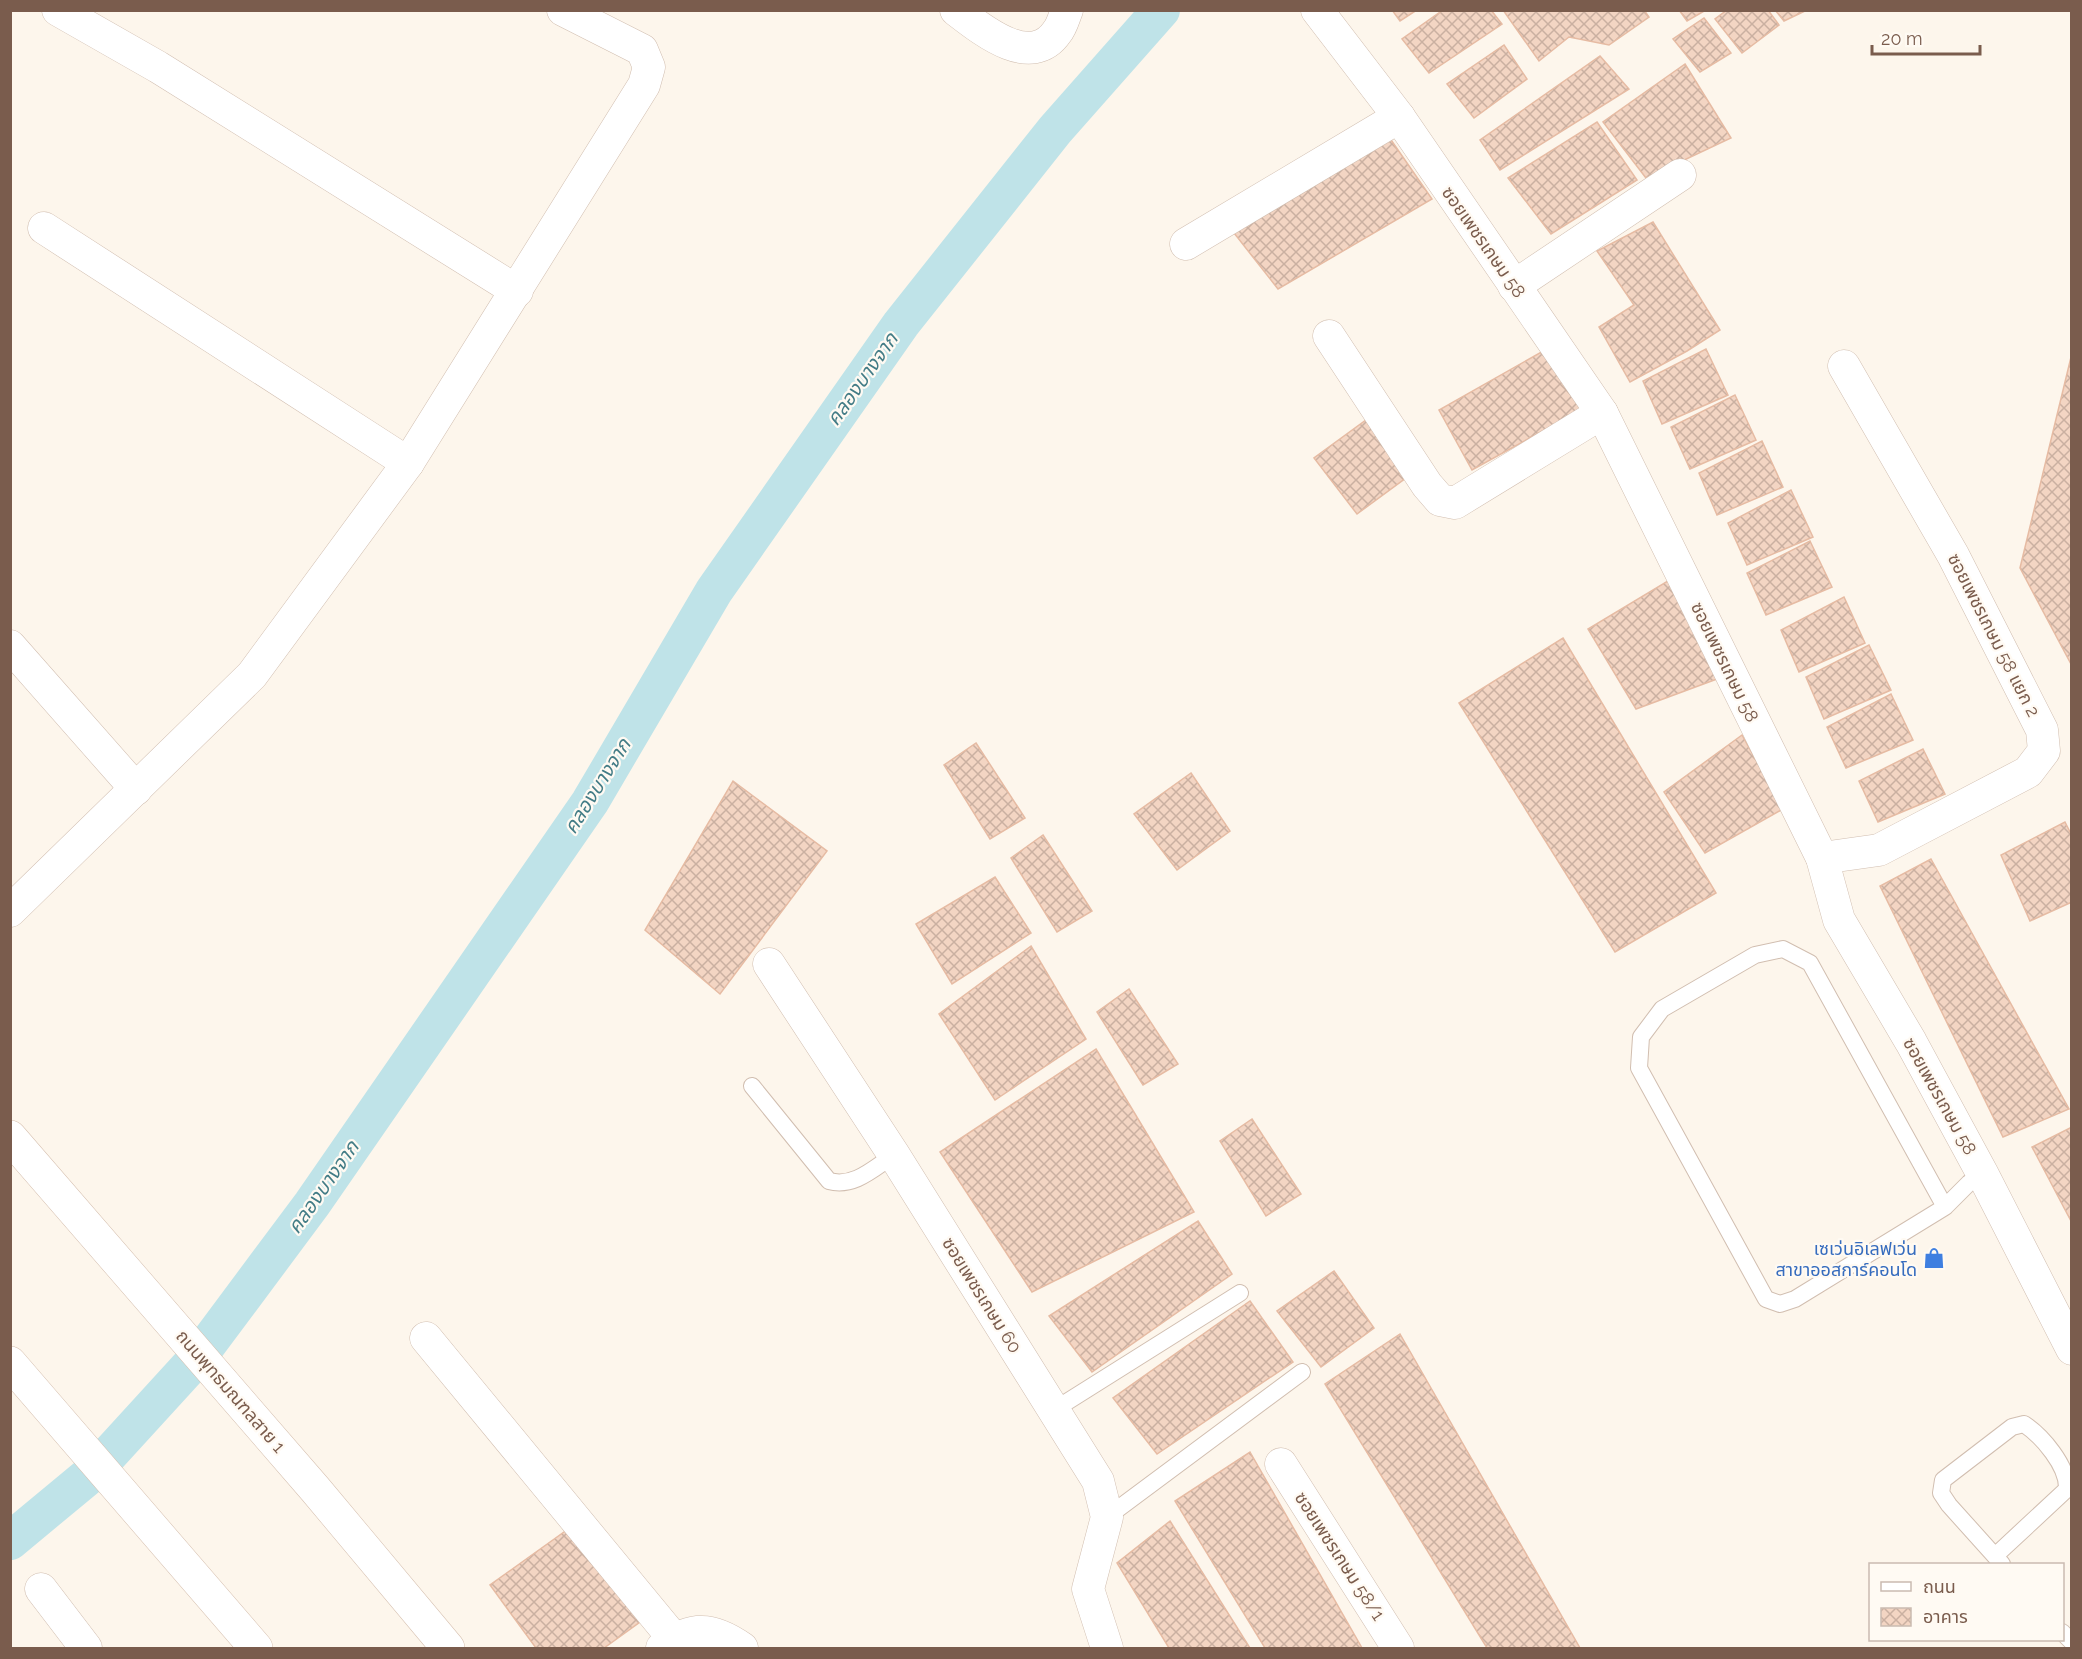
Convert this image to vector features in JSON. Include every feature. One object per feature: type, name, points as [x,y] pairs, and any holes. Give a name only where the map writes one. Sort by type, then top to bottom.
[{"type":"main road","name":"ถนนพุทธมณฑลสาย 1","points":[[10,1137],[315,1489],[448,1648]]},
{"type":"main road","points":[[10,1363],[256,1648]]},
{"type":"street","points":[[58,10],[158,68],[517,291]]},
{"type":"street","points":[[10,911],[252,675],[408,463],[644,85],[649,67],[642,50],[563,10]]},
{"type":"street","points":[[956,10],[1014,48],[1038,47],[1057,33],[1067,10]]},
{"type":"street","name":"ซอยเพชรเกษม 58","points":[[1317,10],[1398,117],[1602,413],[1822,858],[1839,920],[1911,1042],[1982,1173],[2072,1349]]},
{"type":"street","points":[[1186,244],[1398,117]]},
{"type":"street","points":[[1514,286],[1680,175]]},
{"type":"street","points":[[44,228],[408,463]]},
{"type":"street","points":[[1329,336],[1426,485],[1440,500],[1455,503],[1602,413]]},
{"type":"street","name":"ซอยเพชรเกษม 58 แยก 2","points":[[1822,858],[1879,850],[2028,772],[2044,751],[2042,730],[1953,555],[1844,366]]},
{"type":"street","points":[[10,646],[136,789]]},
{"type":"street","name":"ซอยเพชรเกษม 60","points":[[769,964],[894,1155],[1098,1481],[1107,1517],[1088,1589],[1107,1648]]},
{"type":"street","points":[[426,1338],[668,1644],[699,1630],[724,1636],[742,1648]]},
{"type":"street","name":"ซอยเพชรเกษม 58/1","points":[[1281,1464],[1398,1648]]},
{"type":"street","points":[[41,1589],[87,1648]]},
{"type":"lane","points":[[1945,1207],[1810,963],[1783,949],[1755,955],[1662,1009],[1641,1037],[1639,1068],[1766,1299],[1780,1304],[1795,1299],[1945,1207],[1982,1173]]},
{"type":"lane","points":[[752,1086],[830,1182],[843,1185],[894,1155]]},
{"type":"lane","points":[[1054,1410],[1240,1293]]},
{"type":"lane","points":[[1107,1517],[1302,1372]]},
{"type":"lane","points":[[2024,1424],[2036,1432],[2067,1477],[2067,1489],[1998,1560],[1949,1505],[1941,1493],[1942,1480],[2012,1427],[2024,1424]]},
{"type":"building","points":[[1392,10],[1417,10],[1400,21]]},
{"type":"building","points":[[1443,10],[1491,10],[1502,24],[1429,73],[1402,39]]},
{"type":"building","points":[[1503,10],[1644,10],[1649,17],[1609,45],[1569,37],[1539,61]]},
{"type":"building","points":[[1679,10],[1706,10],[1687,21]]},
{"type":"building","points":[[1727,10],[1768,10],[1779,25],[1742,53],[1715,19]]},
{"type":"building","points":[[1775,10],[1804,10],[1805,11],[1784,21]]},
{"type":"building","points":[[1704,18],[1731,53],[1700,72],[1673,39]]},
{"type":"building","points":[[1504,45],[1527,79],[1474,118],[1447,84]]},
{"type":"building","points":[[1600,56],[1629,89],[1500,170],[1480,140]]},
{"type":"building","points":[[1685,64],[1731,138],[1646,178],[1603,122]]},
{"type":"building","points":[[1597,122],[1637,180],[1551,234],[1508,178]]},
{"type":"building","points":[[1389,137],[1432,199],[1278,289],[1234,233]]},
{"type":"building","points":[[1653,222],[1720,330],[1630,382],[1599,327],[1634,305],[1597,251]]},
{"type":"building","points":[[1706,349],[1728,395],[1662,424],[1643,381]]},
{"type":"building","points":[[1545,350],[1584,408],[1472,470],[1439,410]]},
{"type":"building","points":[[2072,353],[2072,666],[2020,568]]},
{"type":"building","points":[[1735,395],[1756,440],[1690,469],[1671,427]]},
{"type":"building","points":[[1370,417],[1410,475],[1357,514],[1314,458]]},
{"type":"building","points":[[1762,441],[1783,487],[1717,515],[1699,473]]},
{"type":"building","points":[[1791,490],[1813,537],[1747,565],[1728,523]]},
{"type":"building","points":[[1810,541],[1832,587],[1766,615],[1747,573]]},
{"type":"building","points":[[1681,573],[1717,679],[1636,709],[1588,629]]},
{"type":"building","points":[[1844,597],[1865,643],[1799,672],[1781,630]]},
{"type":"building","points":[[1563,638],[1716,893],[1615,952],[1459,703]]},
{"type":"building","points":[[1869,645],[1891,690],[1824,719],[1806,677]]},
{"type":"building","points":[[1891,694],[1913,740],[1846,768],[1827,727]]},
{"type":"building","points":[[1742,735],[1783,809],[1705,853],[1664,792]]},
{"type":"building","points":[[976,743],[1025,818],[990,839],[944,765]]},
{"type":"building","points":[[1923,749],[1945,794],[1878,822],[1859,781]]},
{"type":"building","points":[[1191,773],[1230,831],[1177,870],[1134,814]]},
{"type":"building","points":[[733,781],[827,851],[720,994],[645,930]]},
{"type":"building","points":[[2065,822],[2072,836],[2072,902],[2030,921],[2001,855]]},
{"type":"building","points":[[1043,835],[1092,911],[1057,932],[1011,858]]},
{"type":"building","points":[[1931,859],[2069,1109],[2003,1137],[1880,886]]},
{"type":"building","points":[[995,877],[1031,933],[952,984],[916,924]]},
{"type":"building","points":[[1031,946],[1086,1039],[995,1100],[939,1014]]},
{"type":"building","points":[[1129,989],[1178,1064],[1143,1085],[1097,1012]]},
{"type":"building","points":[[1096,1049],[1194,1212],[1032,1292],[940,1152]]},
{"type":"building","points":[[1252,1119],[1301,1194],[1266,1216],[1220,1141]]},
{"type":"building","points":[[2072,1127],[2072,1223],[2032,1147]]},
{"type":"building","points":[[1198,1221],[1232,1274],[1092,1372],[1049,1316]]},
{"type":"building","points":[[1334,1271],[1374,1328],[1321,1367],[1277,1311]]},
{"type":"building","points":[[1250,1301],[1293,1362],[1157,1454],[1113,1398]]},
{"type":"building","points":[[1400,1334],[1580,1648],[1487,1648],[1325,1384]]},
{"type":"building","points":[[1250,1452],[1362,1648],[1265,1648],[1175,1501]]},
{"type":"building","points":[[1170,1521],[1250,1648],[1169,1648],[1117,1563]]},
{"type":"building","points":[[571,1527],[640,1622],[604,1648],[536,1648],[490,1585]]},
{"type":"waterway","name":"คลองบางจาก","points":[[10,1541],[92,1473],[198,1357],[312,1204],[590,802],[714,591],[901,324],[1055,130],[1161,10]]},
{"type":"place","name":"เซเว่นอิเลฟเว่น สาขาออสการ์คอนโด","points":[[1934,1258]]}]
